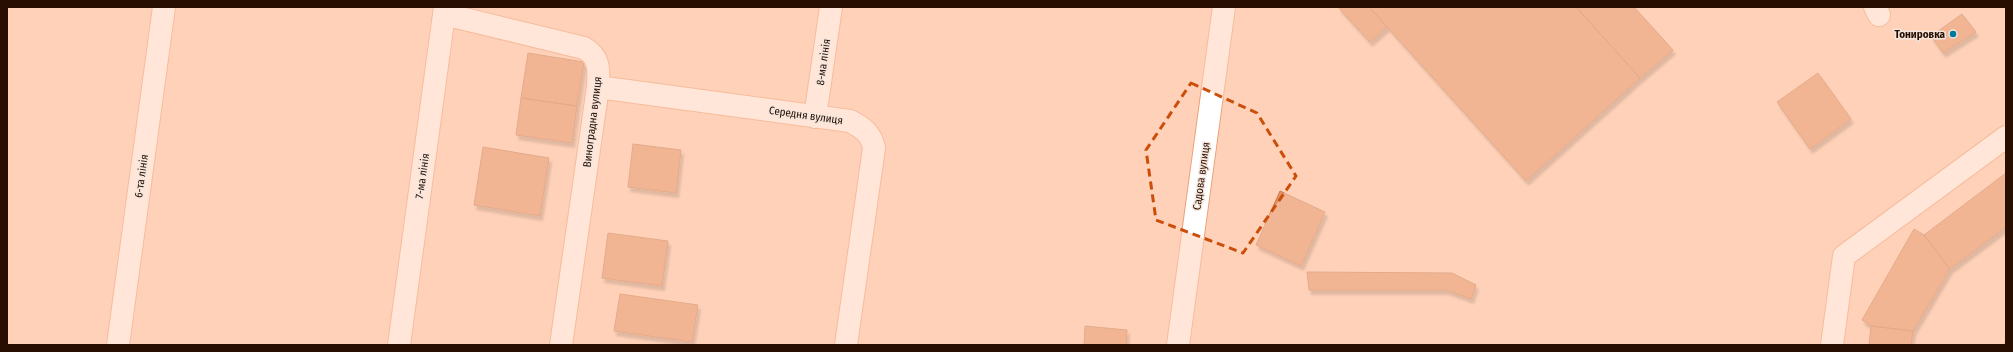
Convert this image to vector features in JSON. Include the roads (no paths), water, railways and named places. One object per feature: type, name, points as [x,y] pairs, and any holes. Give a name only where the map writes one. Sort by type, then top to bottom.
[{"type":"street","name":"6-та лінія","points":[[118,345],[164,7]]},
{"type":"street","name":"8-ма лінія","points":[[815,117],[831,7]]},
{"type":"street","name":"Садова вулиця","points":[[1178,345],[1224,7]]},
{"type":"street","name":"Виноградна вулиця","points":[[444,10],[584,48],[591,52],[596,58],[599,69],[598,87],[561,345]]},
{"type":"street","name":"7-ма лінія","points":[[399,345],[444,10]]},
{"type":"street","name":"Середня вулиця","points":[[598,87],[850,121],[863,128],[872,138],[874,148],[846,345]]},
{"type":"street","points":[[1832,345],[1844,256],[2006,137]]},
{"type":"place","name":"Тонировка","points":[[1953,34]]}]
